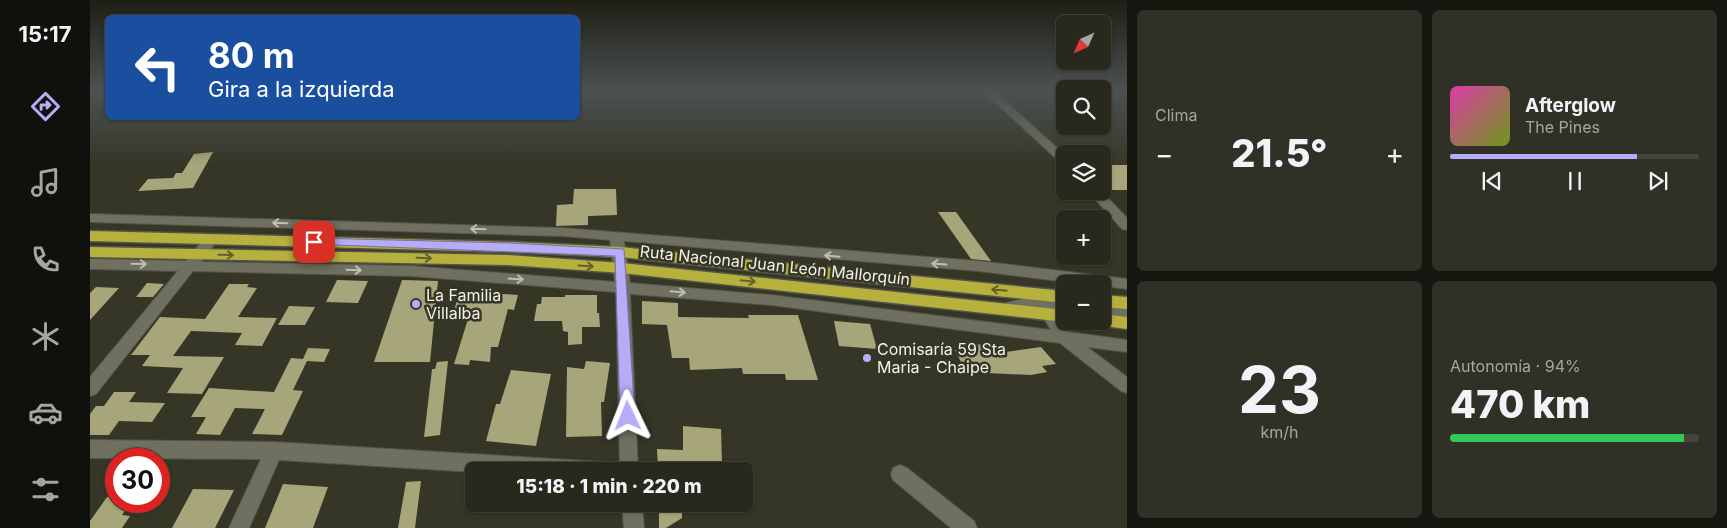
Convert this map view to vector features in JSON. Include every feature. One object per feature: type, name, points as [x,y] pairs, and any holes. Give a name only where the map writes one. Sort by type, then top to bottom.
[{"type":"highway","name":"Ruta Nacional Juan León Mallorquín","points":[[90,236],[511,247],[620,252],[1056,296]]},
{"type":"highway","name":"Ruta Nacional Juan León Mallorquín","points":[[90,252],[194,260],[508,260],[620,252],[1002,309],[1056,315]]},
{"type":"highway","points":[[1111,302],[1127,303]]},
{"type":"highway","points":[[1111,321],[1127,323]]},
{"type":"street","points":[[1015,116],[1056,153]]},
{"type":"street","points":[[1102,200],[1127,226]]},
{"type":"street","points":[[90,218],[552,232],[620,252],[978,266],[1127,284]]},
{"type":"street","points":[[90,389],[212,238]]},
{"type":"street","points":[[620,252],[630,462]]},
{"type":"street","points":[[90,264],[194,260],[411,271],[771,300],[1127,346]]},
{"type":"street","points":[[1002,309],[1034,302],[1056,305]]},
{"type":"street","points":[[1111,311],[1127,313]]},
{"type":"street","points":[[1048,314],[1065,339],[1127,386]]},
{"type":"street","points":[[90,449],[274,451],[465,463]]},
{"type":"street","points":[[239,528],[274,451]]},
{"type":"street","points":[[900,474],[968,528]]},
{"type":"street","points":[[633,512],[634,528]]},
{"type":"building","points":[[213,152],[193,188],[138,191],[148,179],[173,178],[176,173],[182,173],[194,154]]},
{"type":"building","points":[[1111,165],[1127,165],[1127,190],[1111,190]]},
{"type":"building","points":[[574,189],[616,189],[617,215],[588,216],[588,225],[556,226],[557,205],[573,204]]},
{"type":"building","points":[[938,212],[956,212],[991,261],[971,259]]},
{"type":"building","points":[[337,280],[368,281],[358,303],[326,302]]},
{"type":"building","points":[[402,280],[438,281],[430,362],[374,362]]},
{"type":"building","points":[[147,283],[164,284],[153,297],[136,297]]},
{"type":"building","points":[[229,284],[249,284],[247,287],[257,288],[238,317],[277,318],[262,346],[235,345],[242,333],[191,331],[173,356],[224,357],[202,394],[167,393],[183,368],[142,366],[150,355],[131,355],[160,317],[205,319]]},
{"type":"building","points":[[96,287],[119,288],[90,320],[90,293]]},
{"type":"building","points":[[490,293],[518,295],[514,310],[508,309],[498,347],[491,347],[490,362],[470,360],[469,365],[454,364],[468,319],[451,319],[458,298],[488,300]]},
{"type":"building","points":[[565,295],[597,295],[597,313],[599,313],[600,327],[582,327],[582,344],[568,345],[568,332],[563,331],[562,321],[534,321],[537,304],[541,304],[542,297],[565,297]]},
{"type":"building","points":[[642,301],[678,303],[678,317],[749,318],[748,315],[798,315],[818,380],[786,380],[785,374],[743,374],[742,368],[690,370],[689,358],[672,358],[667,325],[642,324]]},
{"type":"building","points":[[289,306],[315,307],[305,325],[278,325]]},
{"type":"building","points":[[834,321],[870,324],[877,349],[839,346]]},
{"type":"building","points":[[964,344],[995,345],[999,353],[1041,347],[1056,364],[1042,366],[1047,372],[1031,375],[966,372],[955,350],[967,350]]},
{"type":"building","points":[[308,348],[330,349],[324,362],[307,361],[293,390],[303,391],[282,435],[252,434],[265,409],[235,408],[220,435],[196,434],[206,417],[191,417],[209,388],[274,392],[291,358],[303,359]]},
{"type":"building","points":[[448,361],[440,435],[424,437],[432,369],[435,369],[437,362]]},
{"type":"building","points":[[586,361],[610,363],[604,402],[601,402],[602,436],[566,437],[567,367],[584,369]]},
{"type":"building","points":[[511,370],[551,374],[536,446],[486,441],[496,404],[500,404]]},
{"type":"building","points":[[114,392],[136,392],[129,402],[165,403],[152,422],[119,421],[109,435],[90,435],[90,414],[96,406],[104,406]]},
{"type":"building","points":[[683,426],[721,429],[722,462],[658,462],[657,449],[683,450]]},
{"type":"building","points":[[421,481],[415,528],[398,528],[406,482]]},
{"type":"building","points":[[283,484],[328,487],[313,528],[265,528]]},
{"type":"building","points":[[193,489],[234,490],[215,528],[172,528]]},
{"type":"building","points":[[105,500],[105,513],[123,513],[122,515],[130,516],[122,528],[90,528],[90,521]]},
{"type":"building","points":[[659,512],[682,512],[682,518],[666,528],[659,528]]},
{"type":"place","name":"La Familia Villalba","points":[[416,304]]},
{"type":"place","name":"Comisaría 59 Sta Maria - Chaipe","points":[[867,358]]},
{"type":"route","points":[[314,242],[620,252],[628,416]]}]
